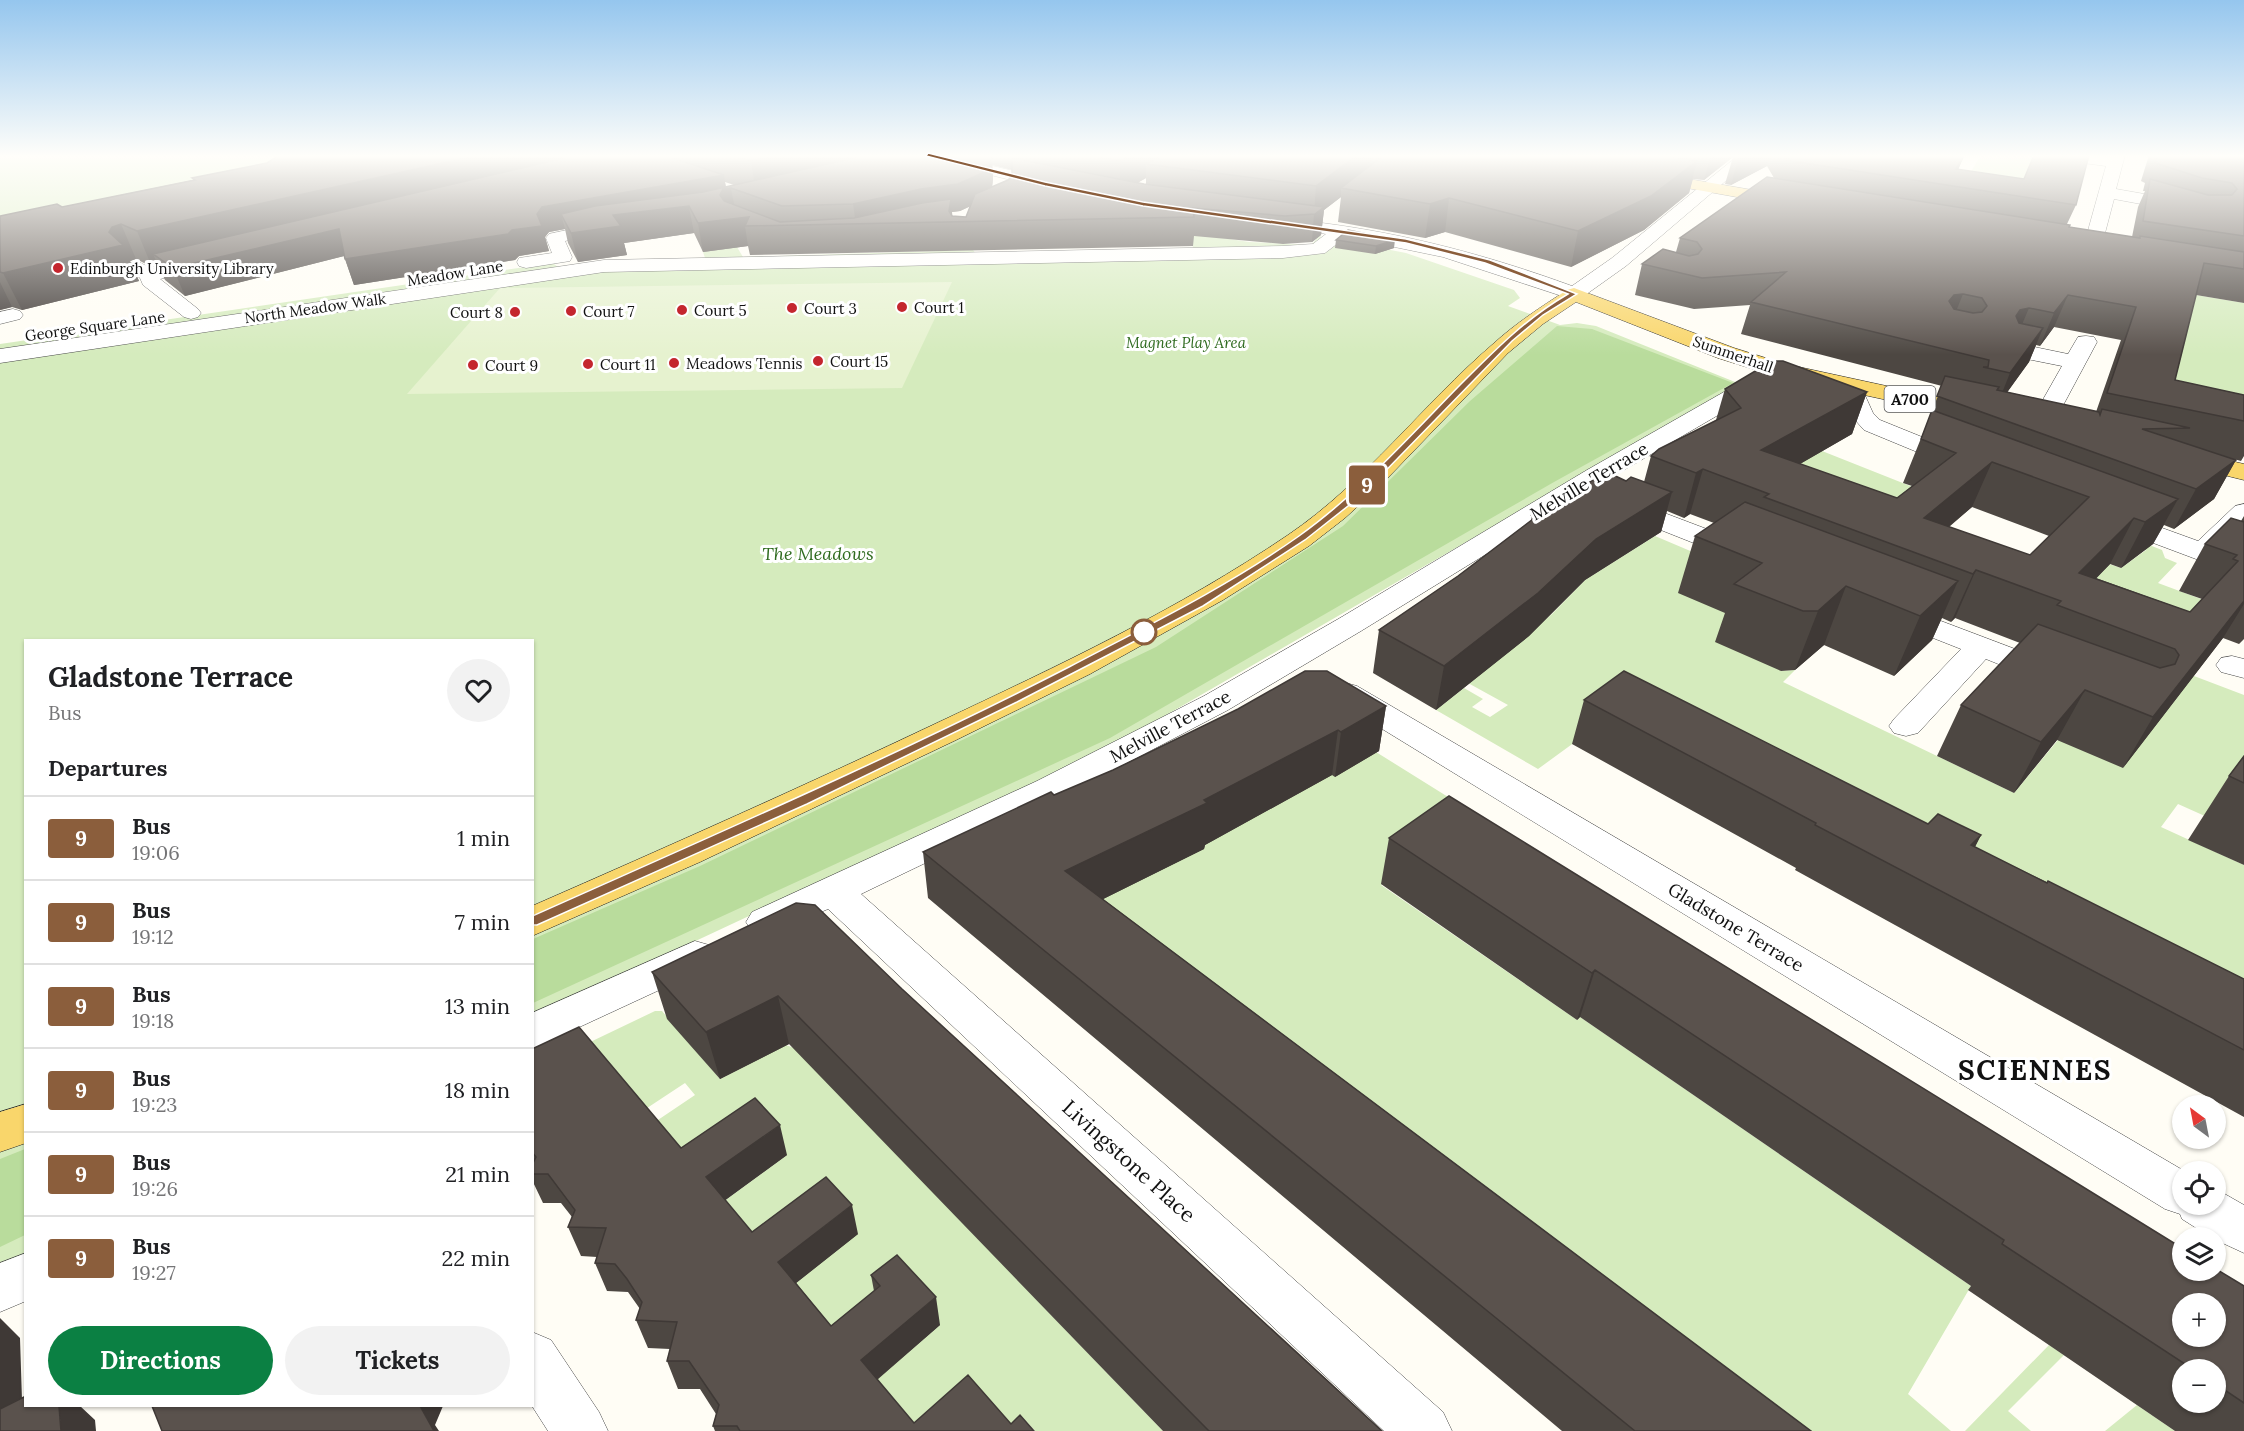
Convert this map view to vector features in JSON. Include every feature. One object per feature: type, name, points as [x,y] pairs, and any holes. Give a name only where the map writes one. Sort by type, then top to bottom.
[{"type":"main road","points":[[2085,251],[2113,255]]},
{"type":"main road","points":[[534,920],[771,816],[1013,700],[1199,603],[1302,538],[1358,493],[1509,340],[1540,313],[1574,294]]},
{"type":"main road","name":"Summerhall","points":[[1574,294],[1726,353],[1780,370],[2017,421]]},
{"type":"main road","name":"A700","points":[[2017,421],[2069,432]]},
{"type":"main road","points":[[2162,453],[2244,472]]},
{"type":"main road","points":[[0,1132],[24,1124]]},
{"type":"street","points":[[1311,226],[1335,222]]},
{"type":"street","name":"North Meadow Walk","points":[[0,356],[604,267],[1283,252],[1318,249],[1339,222]]},
{"type":"street","points":[[1343,222],[1406,241],[1465,255],[1574,294],[1619,262],[1668,222]]},
{"type":"street","points":[[2085,251],[2095,222]]},
{"type":"street","name":"Meadow Lane","points":[[190,313],[563,257],[555,238],[601,227],[631,223]]},
{"type":"street","points":[[190,313],[150,281],[149,276],[137,267],[215,254]]},
{"type":"street","points":[[1619,262],[1647,268]]},
{"type":"street","name":"George Square Lane","points":[[0,340],[190,313]]},
{"type":"street","points":[[2017,421],[2074,362],[2086,342]]},
{"type":"street","points":[[2015,350],[2074,362]]},
{"type":"street","name":"Melville Terrace","points":[[534,1031],[833,891],[1120,753],[1215,704],[1575,487],[1780,370]]},
{"type":"street","points":[[1851,387],[1859,411],[1865,420],[1982,469]]},
{"type":"street","points":[[1575,487],[1762,560]]},
{"type":"street","points":[[2097,512],[2244,568]]},
{"type":"street","points":[[2203,552],[2244,512]]},
{"type":"street","points":[[1871,603],[2078,684]]},
{"type":"street","points":[[1906,726],[1981,646]]},
{"type":"street","name":"Gladstone Terrace","points":[[1290,660],[2172,1188]]},
{"type":"street","name":"Livingstone Place","points":[[833,891],[1424,1431]]},
{"type":"street","points":[[2217,1215],[2244,1231]]},
{"type":"street","points":[[0,1288],[24,1277]]},
{"type":"street","points":[[534,1361],[579,1431]]},
{"type":"green space","points":[[0,222],[64,222],[0,240]]},
{"type":"green space","name":"The Meadows","points":[[1191,233],[1249,242],[1311,245],[1319,236],[1406,253],[1514,290],[1520,298],[1508,306],[1560,325],[1577,323],[1596,326],[1740,384],[1109,748],[534,1017],[534,639],[24,639],[24,1256],[0,1267],[0,344],[553,263],[559,268],[705,258],[703,252],[737,247],[743,257],[973,250],[977,255],[1193,248]]},
{"type":"green space","name":"Meadows Tennis","points":[[952,282],[902,388],[407,394],[500,288]]},
{"type":"green space","points":[[2172,291],[2244,303],[2244,420],[2158,415],[2178,338]]},
{"type":"green space","points":[[1557,326],[1592,329],[1733,383],[1554,482],[1110,738],[534,1003],[534,939],[700,866],[1156,647],[1343,526],[1470,401]]},
{"type":"green space","points":[[1804,439],[1812,442],[1810,445],[1817,449],[1938,497],[1887,538],[2069,606],[2105,569],[2103,568],[2109,564],[2121,568],[2146,550],[2140,546],[2144,543],[2162,550],[2165,558],[2177,563],[2158,583],[2209,602],[2206,606],[2210,608],[2194,627],[2222,638],[2196,673],[1891,559],[1899,551],[1794,512],[1757,539],[1705,518],[1798,464],[1776,456]]},
{"type":"green space","points":[[1655,536],[1721,564],[1729,616],[1781,671],[1795,670],[1783,682],[2014,793],[2058,740],[2194,676],[2244,695],[2244,762],[2216,821],[2178,804],[2161,827],[2244,865],[2244,1045],[1612,715],[1538,769],[1436,710],[1464,688],[1483,699],[1472,707],[1490,717],[1508,705],[1468,683],[1552,614],[1585,580]]},
{"type":"green space","points":[[1376,752],[1477,815],[1381,885],[1577,1020],[1580,1017],[1971,1286],[1908,1394],[1951,1431],[1727,1431],[1069,919],[1109,884],[1202,846],[1330,773],[1335,776]]},
{"type":"green space","points":[[655,1011],[662,1011],[720,1079],[786,1045],[794,1048],[1163,1431],[1035,1431],[1025,1420],[1013,1431],[903,1431],[867,1388],[940,1325],[839,1354],[786,1291],[858,1233],[760,1261],[716,1207],[787,1155],[691,1177],[649,1126],[695,1095],[685,1083],[638,1114],[584,1045]]},
{"type":"green space","points":[[24,1149],[24,1235],[0,1247],[0,1159]]},
{"type":"green space","points":[[2049,1345],[2064,1355],[2008,1411],[2031,1431],[1965,1431]]},
{"type":"green space","points":[[2137,1405],[2175,1431],[2105,1431]]},
{"type":"building","points":[[0,222],[178,222],[137,231],[121,224],[112,227],[109,232],[123,245],[0,272]]},
{"type":"building","points":[[291,222],[540,222],[542,226],[512,230],[508,234],[345,259],[339,229],[173,268],[153,254]]},
{"type":"building","points":[[565,222],[618,222],[621,226],[571,233]]},
{"type":"building","points":[[747,222],[956,222],[745,226]]},
{"type":"building","points":[[1542,222],[1597,222],[1578,231]]},
{"type":"building","points":[[1703,222],[2050,222],[2070,225],[2069,227],[2244,252],[2244,269],[2204,263],[2175,380],[2244,395],[2244,421],[2107,393],[2136,307],[2068,295],[2054,313],[2029,308],[2020,310],[2016,316],[2019,323],[2043,328],[2010,373],[1983,367],[1988,367],[1989,360],[1751,302],[1786,272],[1702,278],[1642,264],[1663,249],[1689,256],[1698,254],[1702,249],[1697,242],[1680,238]],"holes":[[[1963,294],[1982,298],[1987,306],[1982,312],[1973,313],[1954,309],[1949,301],[1954,295]]]},
{"type":"building","points":[[2148,222],[2244,222],[2244,236]]},
{"type":"building","points":[[1348,230],[1395,240],[1376,246],[1336,240]]},
{"type":"building","points":[[1772,361],[1783,361],[1867,392],[1761,450],[1897,498],[1956,453],[1921,439],[1932,410],[2178,499],[2145,522],[2134,518],[2079,573],[2190,612],[2238,561],[2233,559],[2237,555],[2205,544],[2231,518],[2244,522],[2244,601],[2153,717],[2085,690],[2041,742],[1961,705],[2038,624],[2160,668],[2175,664],[2179,655],[2175,649],[2057,605],[2061,601],[1976,570],[1973,574],[1764,497],[1769,494],[1703,469],[1696,473],[1651,456],[1659,449],[1741,408],[1725,389]],"holes":[[[1992,462],[2089,497],[2030,555],[1924,518]]]},
{"type":"building","points":[[1945,376],[2099,412],[2100,415],[2102,409],[2190,428],[2142,429],[2236,460],[2196,489],[1937,396]]},
{"type":"building","points":[[1607,472],[1626,481],[1631,477],[1672,492],[1596,539],[1538,593],[1444,666],[1379,630],[1458,576],[1537,516],[1532,515]]},
{"type":"building","points":[[1745,502],[1958,581],[1920,616],[1846,586],[1818,611],[1803,611],[1734,584],[1762,563],[1695,536]]},
{"type":"building","points":[[1305,671],[1327,671],[1386,706],[1341,732],[1338,730],[1204,800],[1207,803],[1065,871],[1811,1431],[1635,1431],[923,852],[1051,792],[1054,795],[1113,770],[1238,709]]},
{"type":"building","points":[[1624,671],[1928,824],[1938,814],[1981,835],[1971,845],[2244,979],[2244,1050],[1815,825],[1816,823],[1584,700]]},
{"type":"building","points":[[2244,756],[2244,783],[2229,776]]},
{"type":"building","points":[[1449,796],[2172,1242],[2172,1281],[2226,1281],[2226,1275],[2244,1286],[2244,1403],[2226,1391],[2226,1359],[2177,1359],[2002,1244],[2004,1240],[1595,970],[1592,973],[1389,838]]},
{"type":"building","points":[[796,903],[815,905],[902,989],[1382,1431],[1209,1431],[778,996],[706,1032],[652,972]]},
{"type":"building","points":[[579,1027],[681,1148],[755,1098],[780,1125],[706,1177],[752,1232],[826,1177],[852,1205],[778,1262],[831,1326],[880,1286],[871,1275],[897,1255],[936,1297],[861,1360],[914,1423],[968,1375],[1011,1424],[1020,1415],[1034,1431],[740,1431],[737,1426],[713,1426],[719,1405],[689,1361],[667,1361],[677,1322],[636,1320],[642,1302],[627,1279],[615,1264],[595,1263],[606,1228],[568,1227],[575,1210],[548,1174],[534,1174],[536,1157],[534,1154],[534,1048]]},
{"type":"building","points":[[24,1397],[24,1407],[59,1407],[61,1431],[0,1431],[0,1409]]},
{"type":"building","points":[[152,1407],[421,1407],[434,1431],[162,1431]]},
{"type":"bus line","name":"9","points":[[534,921],[803,801],[1013,700],[1199,603],[1302,538],[1358,493],[1509,340],[1540,313],[1574,294],[1522,274],[1446,250],[1367,234],[1277,222]]},
{"type":"place","name":"Edinburgh University Library","points":[[58,268]]},
{"type":"place","name":"Court 1","points":[[902,307]]},
{"type":"place","name":"Court 3","points":[[792,308]]},
{"type":"place","name":"Court 5","points":[[682,310]]},
{"type":"place","name":"Court 7","points":[[571,311]]},
{"type":"place","name":"Court 8","points":[[515,312]]},
{"type":"place","name":"Court 15","points":[[818,361]]},
{"type":"place","name":"Meadows Tennis","points":[[674,363]]},
{"type":"place","name":"Court 11","points":[[588,364]]},
{"type":"place","name":"Court 9","points":[[473,365]]},
{"type":"district","name":"SCIENNES","points":[[2035,1070]]},
{"type":"park label","name":"Magnet Play Area","points":[[1186,342]]}]
